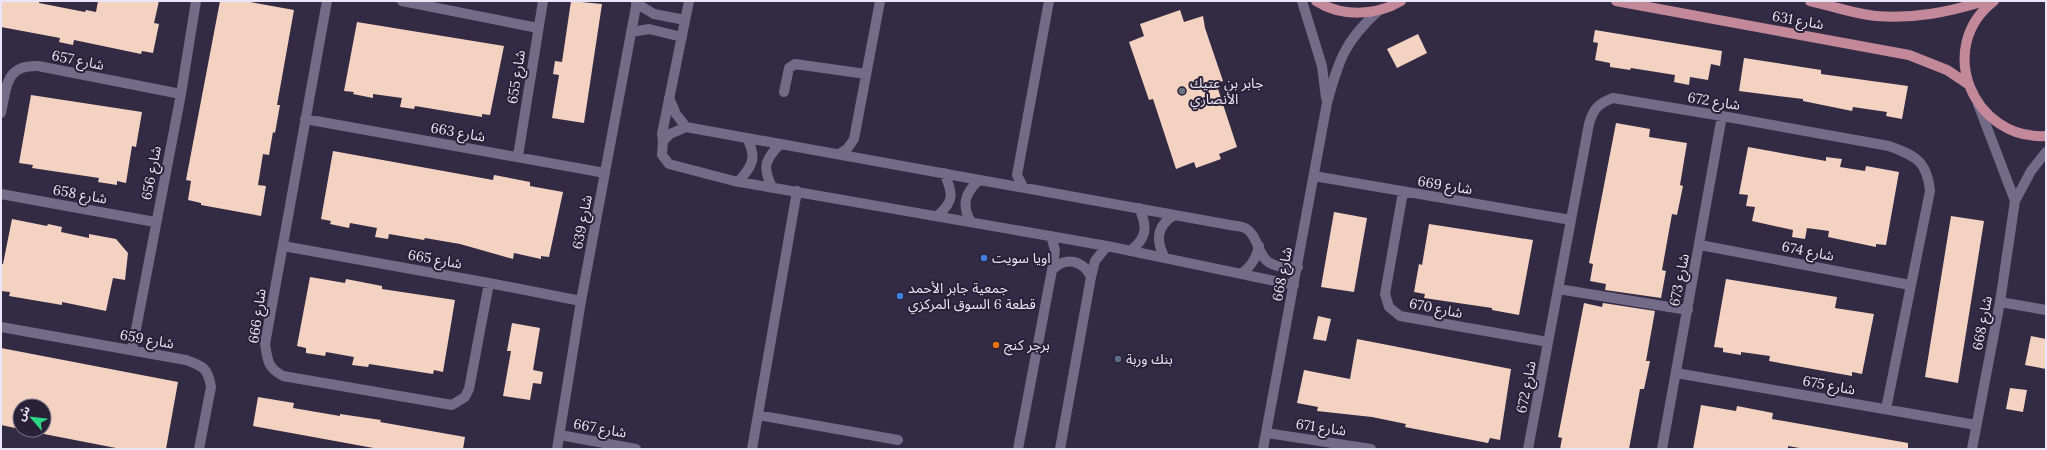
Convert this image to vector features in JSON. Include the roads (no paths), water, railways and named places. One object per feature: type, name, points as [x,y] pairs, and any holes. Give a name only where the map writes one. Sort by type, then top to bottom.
[{"type":"main road","points":[[1316,1],[1347,13],[1378,11],[1401,1]]},
{"type":"main road","name":"شارع 631","points":[[1616,1],[1909,55],[1947,70],[1968,84]]},
{"type":"main road","name":"شارع 631","points":[[1810,1],[1876,16],[1924,17],[1950,12],[1985,1]]},
{"type":"main road","points":[[1994,1],[1981,14],[1969,35],[1965,59],[1968,84],[1978,104],[1998,124],[2024,135],[2046,136]]},
{"type":"street","name":"شارع 656","points":[[132,350],[155,222],[181,94],[196,1]]},
{"type":"street","name":"شارع 666","points":[[327,1],[265,344],[268,363],[274,370],[283,376],[452,405],[465,397],[469,389],[489,282]]},
{"type":"street","points":[[402,1],[538,28]]},
{"type":"street","name":"شارع 655","points":[[518,156],[543,1]]},
{"type":"street","points":[[689,1],[662,134],[662,154],[669,164],[739,181],[1107,246],[1294,285]]},
{"type":"street","points":[[839,154],[848,149],[854,139],[880,1]]},
{"type":"street","points":[[1023,187],[1018,175],[1049,1]]},
{"type":"street","name":"شارع 668","points":[[1302,1],[1322,66],[1327,103]]},
{"type":"street","points":[[636,2],[654,14],[685,20]]},
{"type":"street","name":"شارع 639","points":[[557,449],[636,2]]},
{"type":"street","name":"شارع 668","points":[[1264,449],[1327,103],[1338,64],[1350,41],[1362,26],[1378,11]]},
{"type":"street","points":[[631,32],[649,29],[682,37]]},
{"type":"street","points":[[784,92],[789,68],[795,64],[866,74]]},
{"type":"street","name":"شارع 657","points":[[1,113],[8,81],[15,71],[24,66],[38,66],[181,94]]},
{"type":"street","points":[[669,98],[676,114],[686,127]]},
{"type":"street","name":"شارع 672","points":[[1528,449],[1591,114],[1603,102],[1613,98],[1889,146],[1907,153],[1922,162],[1929,178],[1930,191],[1910,284],[1886,409]]},
{"type":"street","points":[[1978,104],[2016,201]]},
{"type":"street","name":"شارع 673","points":[[1662,449],[1700,245],[1722,116]]},
{"type":"street","name":"شارع 663","points":[[305,119],[518,156],[605,173]]},
{"type":"street","points":[[663,141],[678,130],[686,127],[1246,228],[1254,237],[1262,256],[1270,263],[1279,266],[1298,267]]},
{"type":"street","points":[[739,181],[750,169],[754,157],[747,138]]},
{"type":"street","points":[[772,187],[766,175],[766,165],[770,155],[780,144]]},
{"type":"street","name":"شارع 668","points":[[1972,449],[2000,302],[2016,201],[2030,171],[2046,152]]},
{"type":"street","points":[[937,216],[947,208],[952,196],[951,188],[944,174]]},
{"type":"street","name":"شارع 669","points":[[1314,176],[1571,220]]},
{"type":"street","points":[[971,222],[966,213],[966,197],[971,188],[979,180]]},
{"type":"street","points":[[752,449],[797,191]]},
{"type":"street","name":"شارع 670","points":[[1402,192],[1385,294],[1389,307],[1400,316],[1548,342]]},
{"type":"street","name":"شارع 658","points":[[1,194],[155,222]]},
{"type":"street","points":[[1130,251],[1140,243],[1145,232],[1144,219],[1139,208]]},
{"type":"street","points":[[1165,258],[1159,248],[1158,240],[1165,221],[1174,214]]},
{"type":"street","points":[[1018,449],[1052,270],[1055,264],[1055,250],[1051,236]]},
{"type":"street","name":"شارع 674","points":[[1700,245],[1910,284]]},
{"type":"street","name":"شارع 665","points":[[283,246],[489,282],[582,301]]},
{"type":"street","points":[[1060,449],[1091,277],[1095,261],[1107,246]]},
{"type":"street","points":[[1241,274],[1249,268],[1256,257],[1259,246]]},
{"type":"street","points":[[1052,270],[1062,263],[1074,262],[1085,267],[1091,277]]},
{"type":"street","points":[[1558,290],[1688,310]]},
{"type":"street","points":[[2000,302],[2046,310]]},
{"type":"street","name":"شارع 659","points":[[1,327],[186,360],[204,367],[209,376],[211,387],[199,449]]},
{"type":"street","name":"شارع 675","points":[[1676,373],[1976,425]]},
{"type":"street","points":[[758,415],[898,440]]},
{"type":"street","name":"شارع 671","points":[[1267,433],[1355,448],[1371,449]]},
{"type":"street","name":"شارع 667","points":[[560,435],[636,449]]},
{"type":"place","name":"جابر بن عتيك الأنصاري","points":[[1182,91]]},
{"type":"place","name":"اويا سويت","points":[[984,258]]},
{"type":"place","name":"جمعية جابر الأحمد قطعة 6 السوق المركزي","points":[[900,296]]},
{"type":"place","name":"برجر كنج","points":[[996,345]]},
{"type":"place","name":"بنك وربة","points":[[1118,359]]}]
